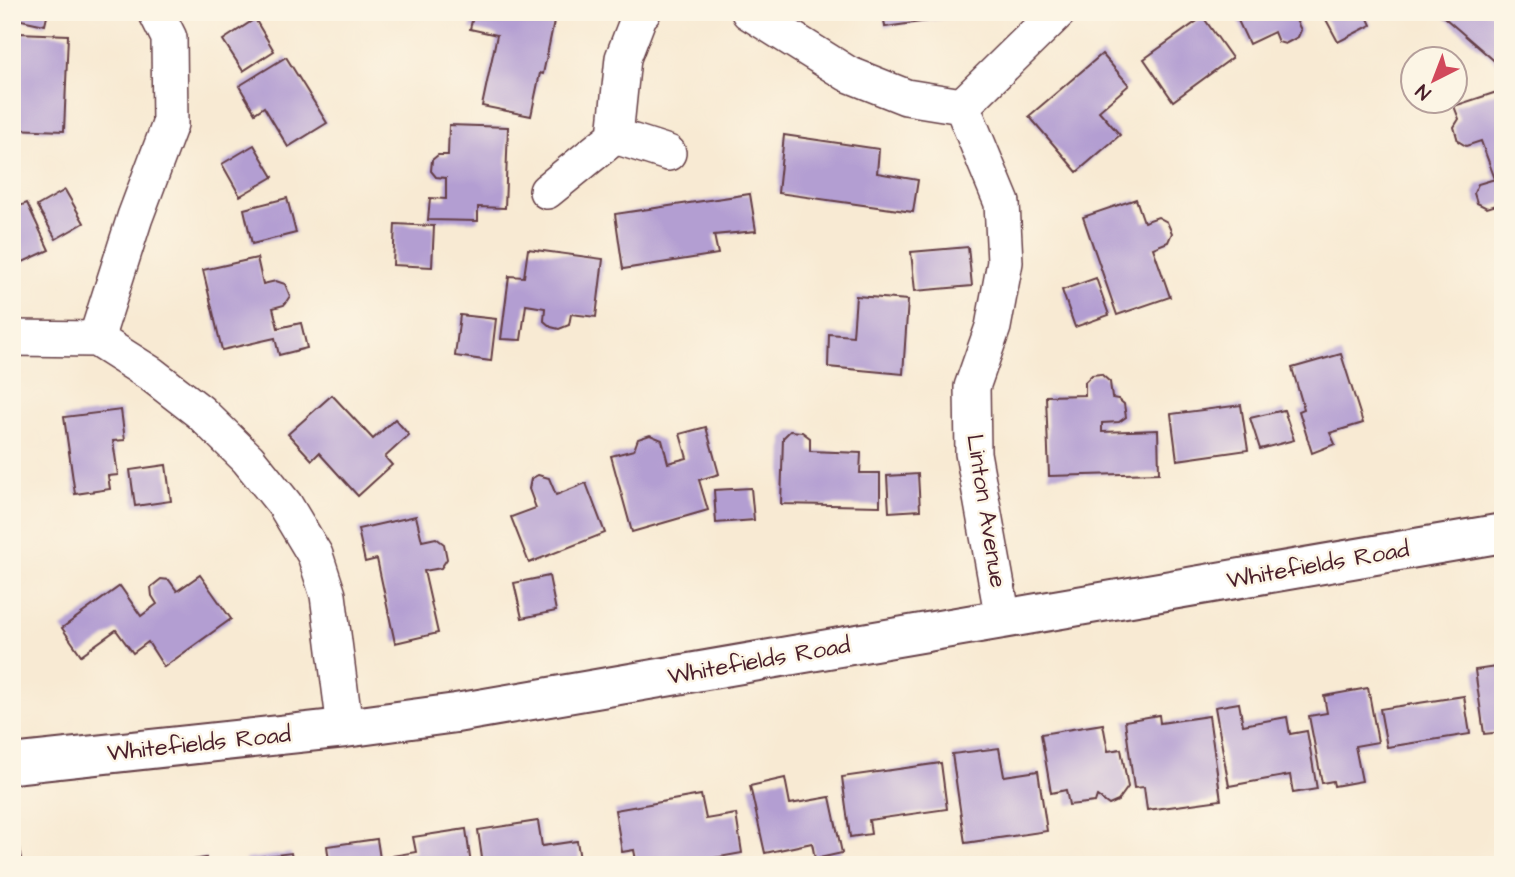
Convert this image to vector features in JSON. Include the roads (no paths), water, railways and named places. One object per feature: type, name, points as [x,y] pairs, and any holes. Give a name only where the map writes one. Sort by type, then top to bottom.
[{"type":"street","points":[[96,339],[135,217],[170,124],[169,38],[156,12]]},
{"type":"street","points":[[547,191],[615,136],[623,58],[643,12]]},
{"type":"street","points":[[749,12],[848,74],[906,97],[962,106],[1058,12]]},
{"type":"street","name":"Linton Avenue","points":[[962,106],[1002,203],[1005,262],[993,327],[972,387],[973,453],[1003,619]]},
{"type":"street","points":[[615,136],[668,153]]},
{"type":"street","points":[[12,338],[96,339],[151,374],[200,412],[248,459],[285,505],[315,555],[328,595],[345,728]]},
{"type":"street","name":"Whitefields Road","points":[[12,764],[345,728],[456,713],[1503,533]]}]
